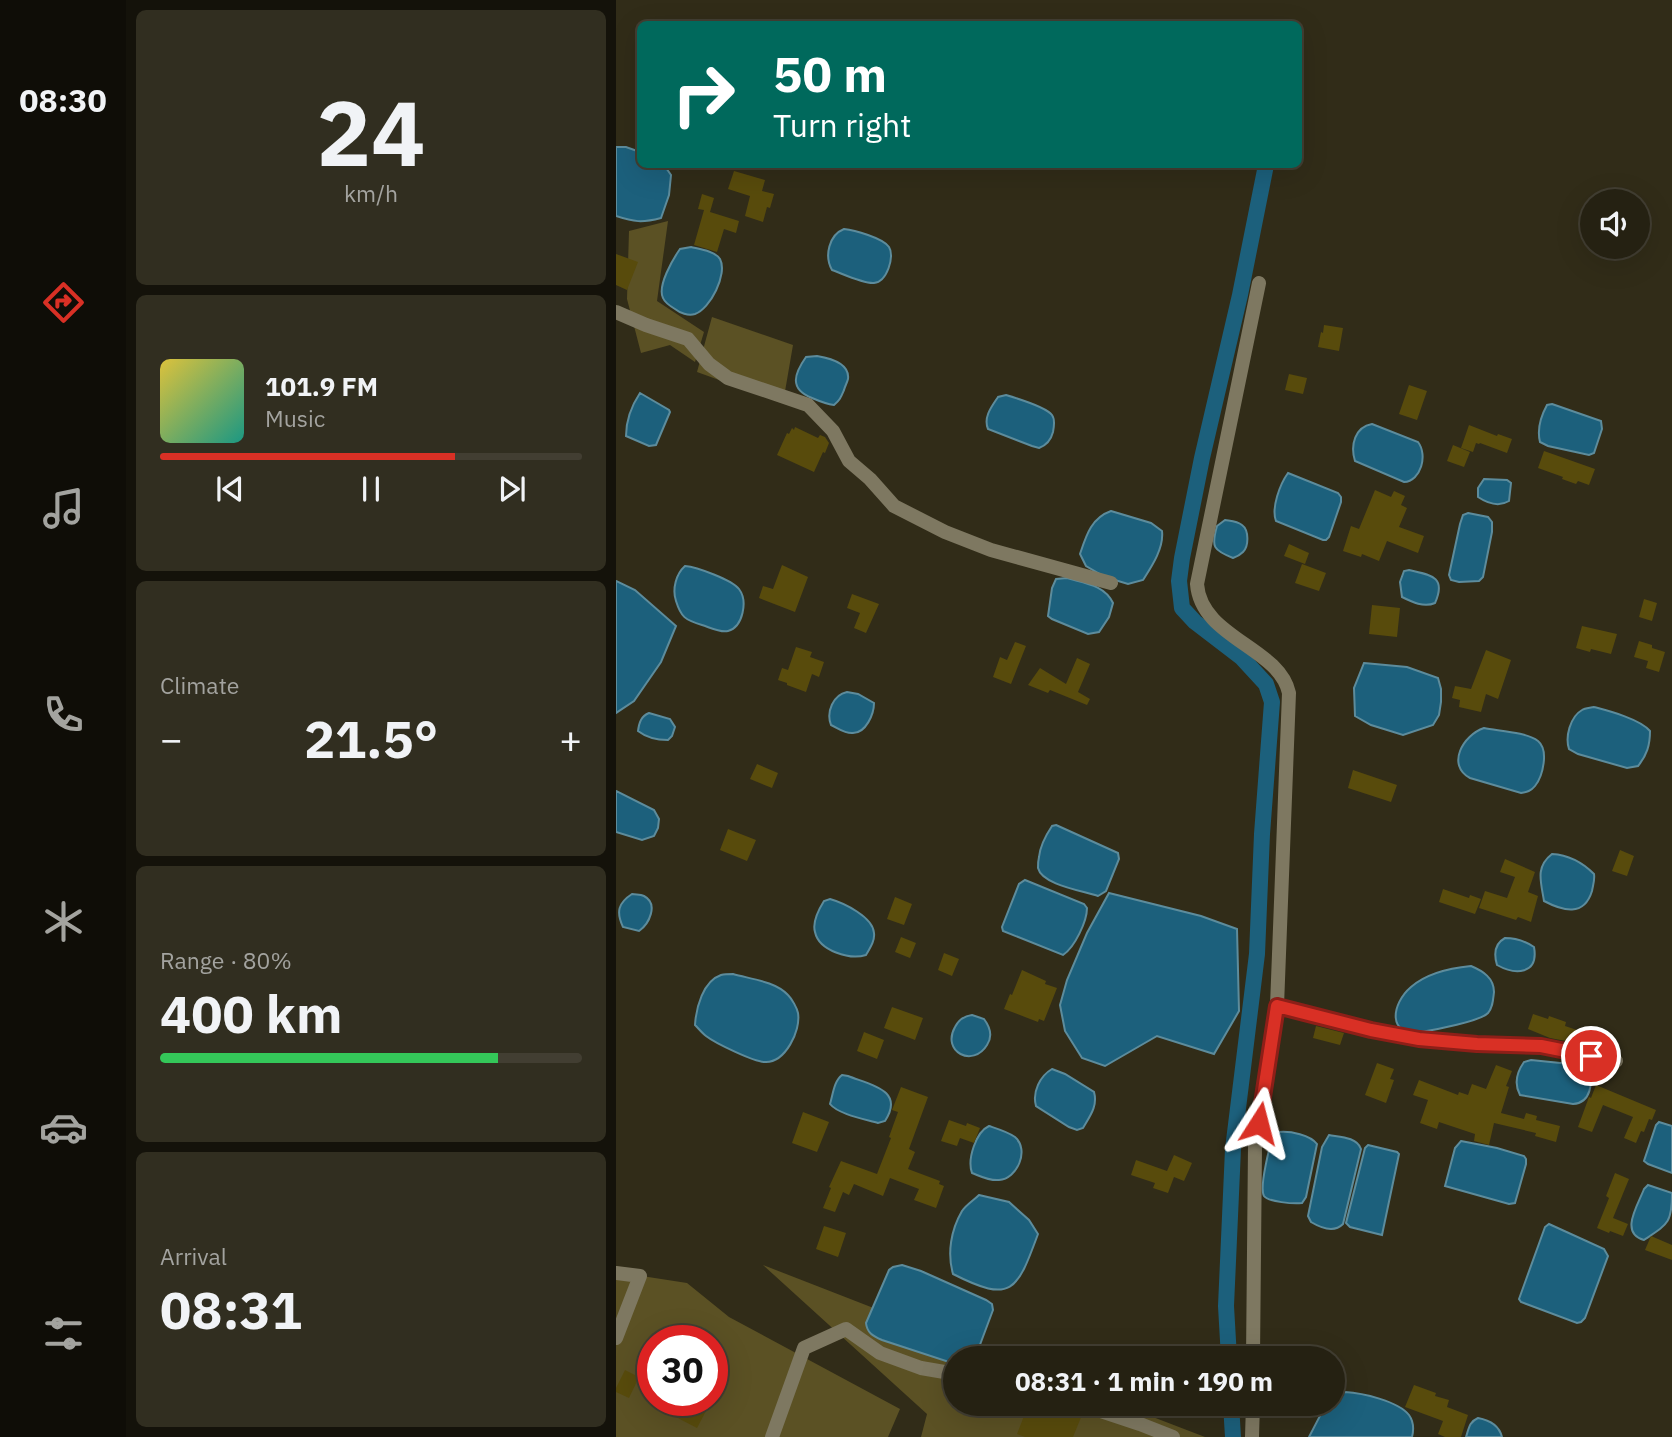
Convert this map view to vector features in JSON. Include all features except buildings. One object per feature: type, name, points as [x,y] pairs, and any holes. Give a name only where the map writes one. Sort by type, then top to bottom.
[{"type":"street","points":[[1253,1346],[1255,1146],[1277,1006],[1289,693],[1281,674],[1208,614],[1198,597],[1197,584],[1259,283]]},
{"type":"street","points":[[616,312],[688,339],[709,364],[728,378],[808,405],[834,431],[849,461],[870,479],[894,506],[945,532],[991,550],[1111,583]]},
{"type":"street","points":[[1277,1006],[1419,1039],[1541,1046],[1616,1061]]},
{"type":"street","points":[[616,1273],[640,1276],[616,1338]]},
{"type":"street","points":[[772,1437],[804,1348],[846,1329],[880,1353],[921,1368],[943,1372]]},
{"type":"street","points":[[1116,1416],[1173,1437]]},
{"type":"street","points":[[1252,1437],[1253,1416]]},
{"type":"shaded area","points":[[668,221],[657,301],[704,332],[695,362],[670,345],[641,353],[627,299],[629,231]]},
{"type":"shaded area","points":[[712,317],[793,345],[783,403],[697,372]]},
{"type":"shaded area","points":[[763,1265],[971,1346],[943,1346],[943,1416],[1150,1416],[1205,1437],[921,1437],[927,1414]]},
{"type":"shaded area","points":[[616,1272],[687,1283],[729,1317],[900,1409],[888,1437],[616,1437]]},
{"type":"water","points":[[616,147],[626,147],[637,151],[637,168],[666,168],[671,175],[669,195],[661,218],[638,221],[616,216]]},
{"type":"water","points":[[844,229],[875,238],[889,247],[889,268],[879,282],[865,282],[832,270],[828,259],[829,246],[835,236]]},
{"type":"water","points":[[691,247],[707,251],[720,259],[722,273],[712,298],[701,311],[690,315],[679,312],[664,300],[662,287],[677,253],[680,249]]},
{"type":"water","points":[[817,356],[838,362],[848,374],[843,392],[834,405],[805,394],[797,386],[797,375],[806,357]]},
{"type":"water","points":[[640,393],[670,412],[656,445],[649,446],[626,436],[630,413]]},
{"type":"water","points":[[1006,395],[1037,406],[1052,415],[1053,432],[1046,444],[1039,448],[988,429],[987,416],[991,408],[998,397]]},
{"type":"water","points":[[1552,404],[1601,421],[1602,429],[1594,453],[1589,455],[1540,442],[1541,418],[1547,405]]},
{"type":"water","points":[[1372,424],[1418,442],[1422,454],[1421,466],[1410,481],[1404,482],[1355,461],[1355,438],[1361,429]]},
{"type":"water","points":[[1288,473],[1338,493],[1341,497],[1326,540],[1276,521],[1277,496]]},
{"type":"water","points":[[1484,479],[1507,480],[1511,483],[1509,501],[1493,504],[1478,497],[1478,488]]},
{"type":"water","points":[[1111,511],[1151,523],[1162,531],[1159,550],[1143,580],[1128,584],[1105,577],[1086,566],[1080,554],[1094,523]]},
{"type":"water","points":[[1468,513],[1488,517],[1492,522],[1492,532],[1483,577],[1479,581],[1459,582],[1451,580],[1449,575],[1460,524],[1463,515]]},
{"type":"water","points":[[1225,520],[1240,524],[1247,534],[1245,549],[1233,558],[1221,553],[1214,543],[1217,526]]},
{"type":"water","points":[[685,566],[714,574],[739,589],[743,607],[740,619],[733,629],[718,631],[684,617],[676,601],[675,587],[677,577]]},
{"type":"water","points":[[1404,571],[1430,576],[1438,582],[1435,603],[1422,605],[1402,597],[1400,582]]},
{"type":"water","points":[[1067,578],[1105,592],[1113,603],[1109,617],[1099,632],[1088,634],[1048,616],[1056,579]]},
{"type":"water","points":[[616,581],[635,590],[676,626],[661,662],[634,701],[616,713]]},
{"type":"water","points":[[1364,663],[1407,667],[1438,678],[1441,702],[1439,715],[1433,725],[1403,735],[1371,725],[1355,716],[1354,688]]},
{"type":"water","points":[[847,692],[858,694],[874,703],[868,722],[858,732],[847,733],[831,725],[829,715],[834,700]]},
{"type":"water","points":[[1594,707],[1632,719],[1650,731],[1647,750],[1638,766],[1627,768],[1569,749],[1568,733],[1574,717],[1583,709]]},
{"type":"water","points":[[649,713],[670,719],[675,727],[668,740],[652,738],[638,731],[641,720]]},
{"type":"water","points":[[1484,728],[1512,732],[1538,741],[1544,757],[1538,782],[1532,789],[1521,793],[1470,778],[1463,772],[1459,766],[1460,751],[1470,737]]},
{"type":"water","points":[[616,791],[654,810],[659,819],[654,836],[642,840],[616,832]]},
{"type":"water","points":[[1056,825],[1118,853],[1119,859],[1106,891],[1098,896],[1055,883],[1041,874],[1038,860],[1041,849],[1052,826]]},
{"type":"water","points":[[1552,854],[1575,860],[1594,874],[1592,891],[1584,905],[1572,910],[1544,901],[1541,870]]},
{"type":"water","points":[[1025,880],[1084,904],[1087,908],[1080,933],[1063,955],[1003,931],[1002,927],[1019,884]]},
{"type":"water","points":[[1109,893],[1201,916],[1237,929],[1239,1011],[1214,1054],[1157,1036],[1105,1066],[1082,1058],[1065,1031],[1060,1005],[1067,980],[1087,933]]},
{"type":"water","points":[[632,894],[644,896],[649,900],[652,909],[649,919],[639,931],[623,927],[619,917],[621,904]]},
{"type":"water","points":[[830,899],[857,912],[869,922],[874,939],[866,955],[836,953],[818,939],[814,924],[824,901]]},
{"type":"water","points":[[1505,938],[1520,940],[1534,947],[1535,956],[1529,968],[1518,971],[1497,965],[1496,950]]},
{"type":"water","points":[[1471,966],[1484,973],[1492,983],[1493,1001],[1488,1013],[1467,1022],[1421,1032],[1402,1029],[1396,1018],[1396,1010],[1411,987],[1439,972]]},
{"type":"water","points":[[733,974],[762,981],[783,990],[797,1009],[798,1020],[794,1037],[785,1052],[772,1061],[760,1061],[735,1052],[705,1035],[695,1025],[699,1003],[709,983],[721,975]]},
{"type":"water","points":[[972,1015],[984,1019],[990,1038],[981,1052],[967,1056],[955,1050],[952,1036],[960,1020]]},
{"type":"water","points":[[1531,1060],[1587,1068],[1590,1085],[1587,1096],[1579,1103],[1573,1104],[1520,1095],[1517,1087],[1518,1074],[1524,1062]]},
{"type":"water","points":[[1052,1069],[1094,1092],[1094,1106],[1083,1128],[1077,1130],[1069,1127],[1036,1106],[1038,1085]]},
{"type":"water","points":[[842,1075],[883,1090],[891,1102],[885,1121],[878,1123],[852,1116],[830,1104],[835,1084]]},
{"type":"water","points":[[1659,1122],[1672,1126],[1672,1173],[1644,1161]]},
{"type":"water","points":[[989,1126],[1015,1137],[1021,1149],[1016,1169],[1011,1175],[999,1180],[972,1173],[974,1147],[980,1134]]},
{"type":"water","points":[[1274,1134],[1300,1134],[1317,1144],[1306,1197],[1302,1203],[1276,1201],[1264,1196],[1263,1184],[1268,1156]]},
{"type":"water","points":[[1329,1135],[1352,1140],[1361,1149],[1343,1224],[1332,1229],[1311,1222],[1308,1216],[1322,1147]]},
{"type":"water","points":[[1461,1141],[1524,1156],[1526,1164],[1515,1203],[1509,1204],[1445,1186],[1455,1148]]},
{"type":"water","points":[[1368,1145],[1399,1154],[1382,1235],[1350,1227],[1346,1223]]},
{"type":"water","points":[[1648,1185],[1672,1193],[1672,1203],[1667,1222],[1644,1240],[1637,1236],[1631,1225],[1635,1210]]},
{"type":"water","points":[[979,1195],[1009,1202],[1029,1220],[1038,1234],[1017,1280],[1010,1287],[1000,1290],[953,1274],[951,1266],[951,1242],[958,1218]]},
{"type":"water","points":[[1549,1224],[1604,1249],[1608,1256],[1585,1318],[1581,1322],[1577,1323],[1519,1299],[1545,1227]]},
{"type":"water","points":[[902,1265],[921,1271],[992,1304],[993,1310],[980,1346],[943,1346],[943,1360],[873,1336],[866,1323],[889,1270]]},
{"type":"water","points":[[1345,1392],[1361,1394],[1397,1406],[1409,1415],[1413,1423],[1412,1437],[1309,1437],[1320,1416],[1345,1416]]},
{"type":"water","points":[[1478,1418],[1493,1424],[1502,1437],[1466,1437],[1471,1423]]},
{"type":"waterway","points":[[1228,1346],[1226,1306],[1233,1149],[1257,954],[1262,834],[1272,702],[1266,684],[1242,658],[1195,622],[1182,608],[1179,581],[1202,458],[1240,295],[1265,170]]},
{"type":"waterway","points":[[1232,1416],[1233,1437]]},
{"type":"route","points":[[1259,1123],[1277,1006],[1419,1039],[1541,1046],[1591,1056]]}]
